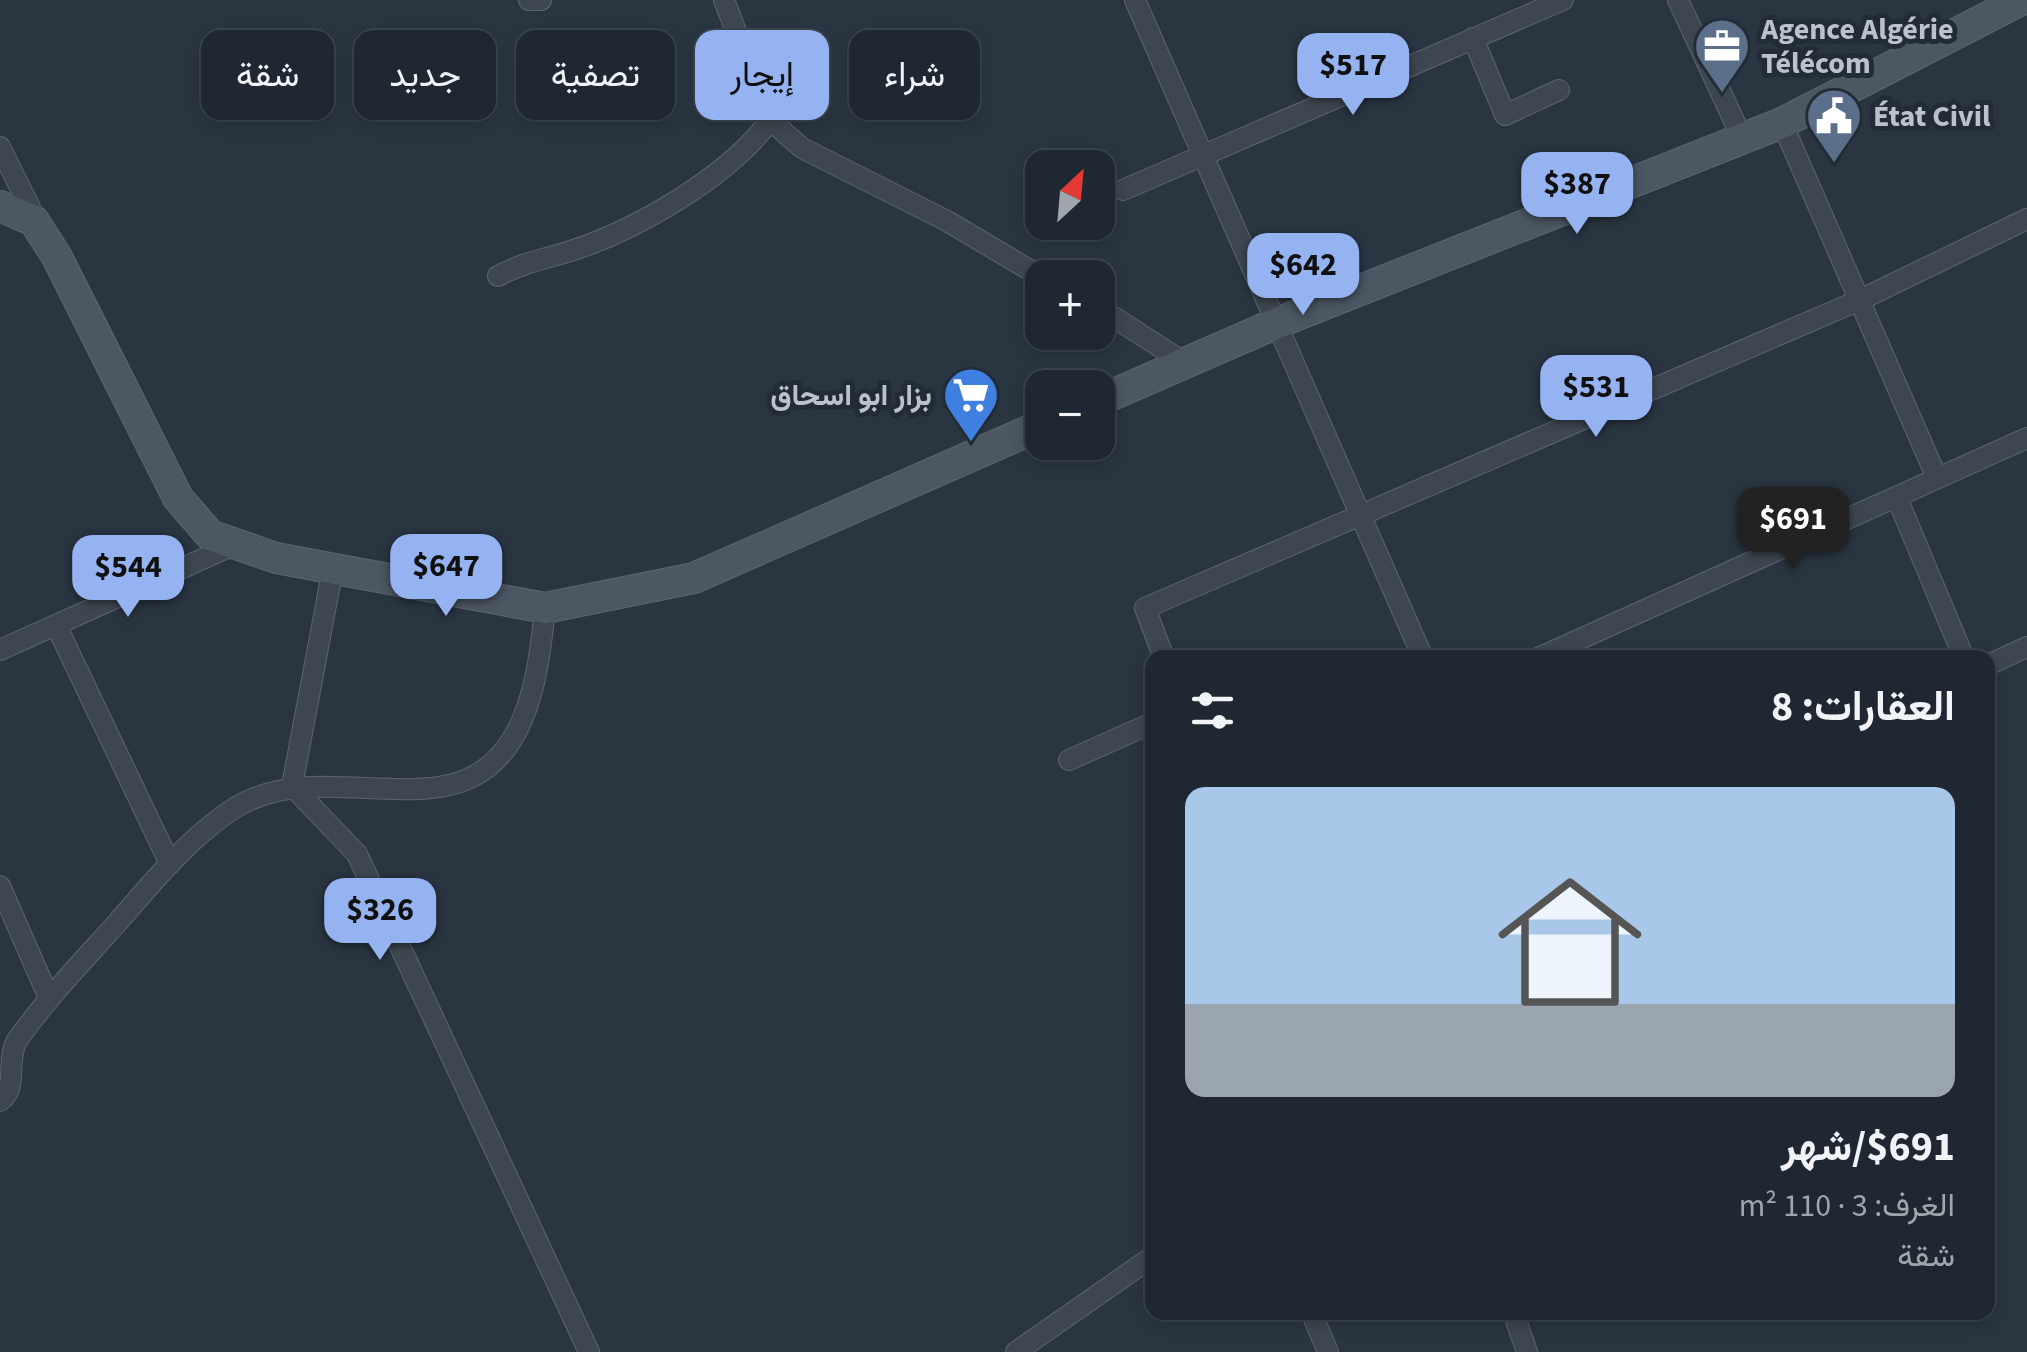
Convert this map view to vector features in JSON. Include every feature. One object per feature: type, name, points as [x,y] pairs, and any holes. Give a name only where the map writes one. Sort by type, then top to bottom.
[{"type":"street","points":[[529,0],[541,0]]},
{"type":"street","points":[[724,0],[736,30]]},
{"type":"street","points":[[1135,0],[1420,650]]},
{"type":"street","points":[[1123,190],[1563,0]]},
{"type":"street","points":[[1678,0],[1743,140]]},
{"type":"street","points":[[1115,394],[1277,322],[1743,140],[2022,0]]},
{"type":"street","points":[[1473,38],[1505,115],[1559,90]]},
{"type":"street","points":[[498,276],[527,261],[566,253],[641,219],[730,165],[750,148],[770,120],[802,148],[946,221],[1025,267]]},
{"type":"street","points":[[1782,123],[1937,478]]},
{"type":"street","points":[[0,147],[178,498],[210,535],[276,558],[545,608],[694,578],[1025,432]]},
{"type":"street","points":[[0,206],[34,221],[46,240]]},
{"type":"street","points":[[1161,650],[1145,608],[1862,299],[2027,219]]},
{"type":"street","points":[[1115,318],[1185,363]]},
{"type":"street","points":[[1556,650],[2027,438]]},
{"type":"street","points":[[1898,498],[1961,650]]},
{"type":"street","points":[[0,650],[236,544]]},
{"type":"street","points":[[292,786],[334,568]]},
{"type":"street","points":[[0,1100],[10,1087],[13,1046],[49,998],[170,864],[233,809],[292,786],[439,787],[468,779],[495,760],[521,727],[537,685],[545,608]]},
{"type":"street","points":[[56,625],[170,864]]},
{"type":"street","points":[[1995,662],[2027,647]]},
{"type":"street","points":[[1069,760],[1145,726]]},
{"type":"street","points":[[292,786],[356,854],[590,1352]]},
{"type":"street","points":[[0,886],[49,998]]},
{"type":"street","points":[[1016,1352],[1145,1262]]},
{"type":"street","points":[[1314,1320],[1328,1352]]},
{"type":"street","points":[[1516,1320],[1526,1352]]},
{"type":"place","name":"Agence Algérie Télécom","points":[[1722,95]]},
{"type":"place","name":"État Civil","points":[[1834,165]]},
{"type":"place","name":"بزار ابو اسحاق","points":[[971,444]]}]
